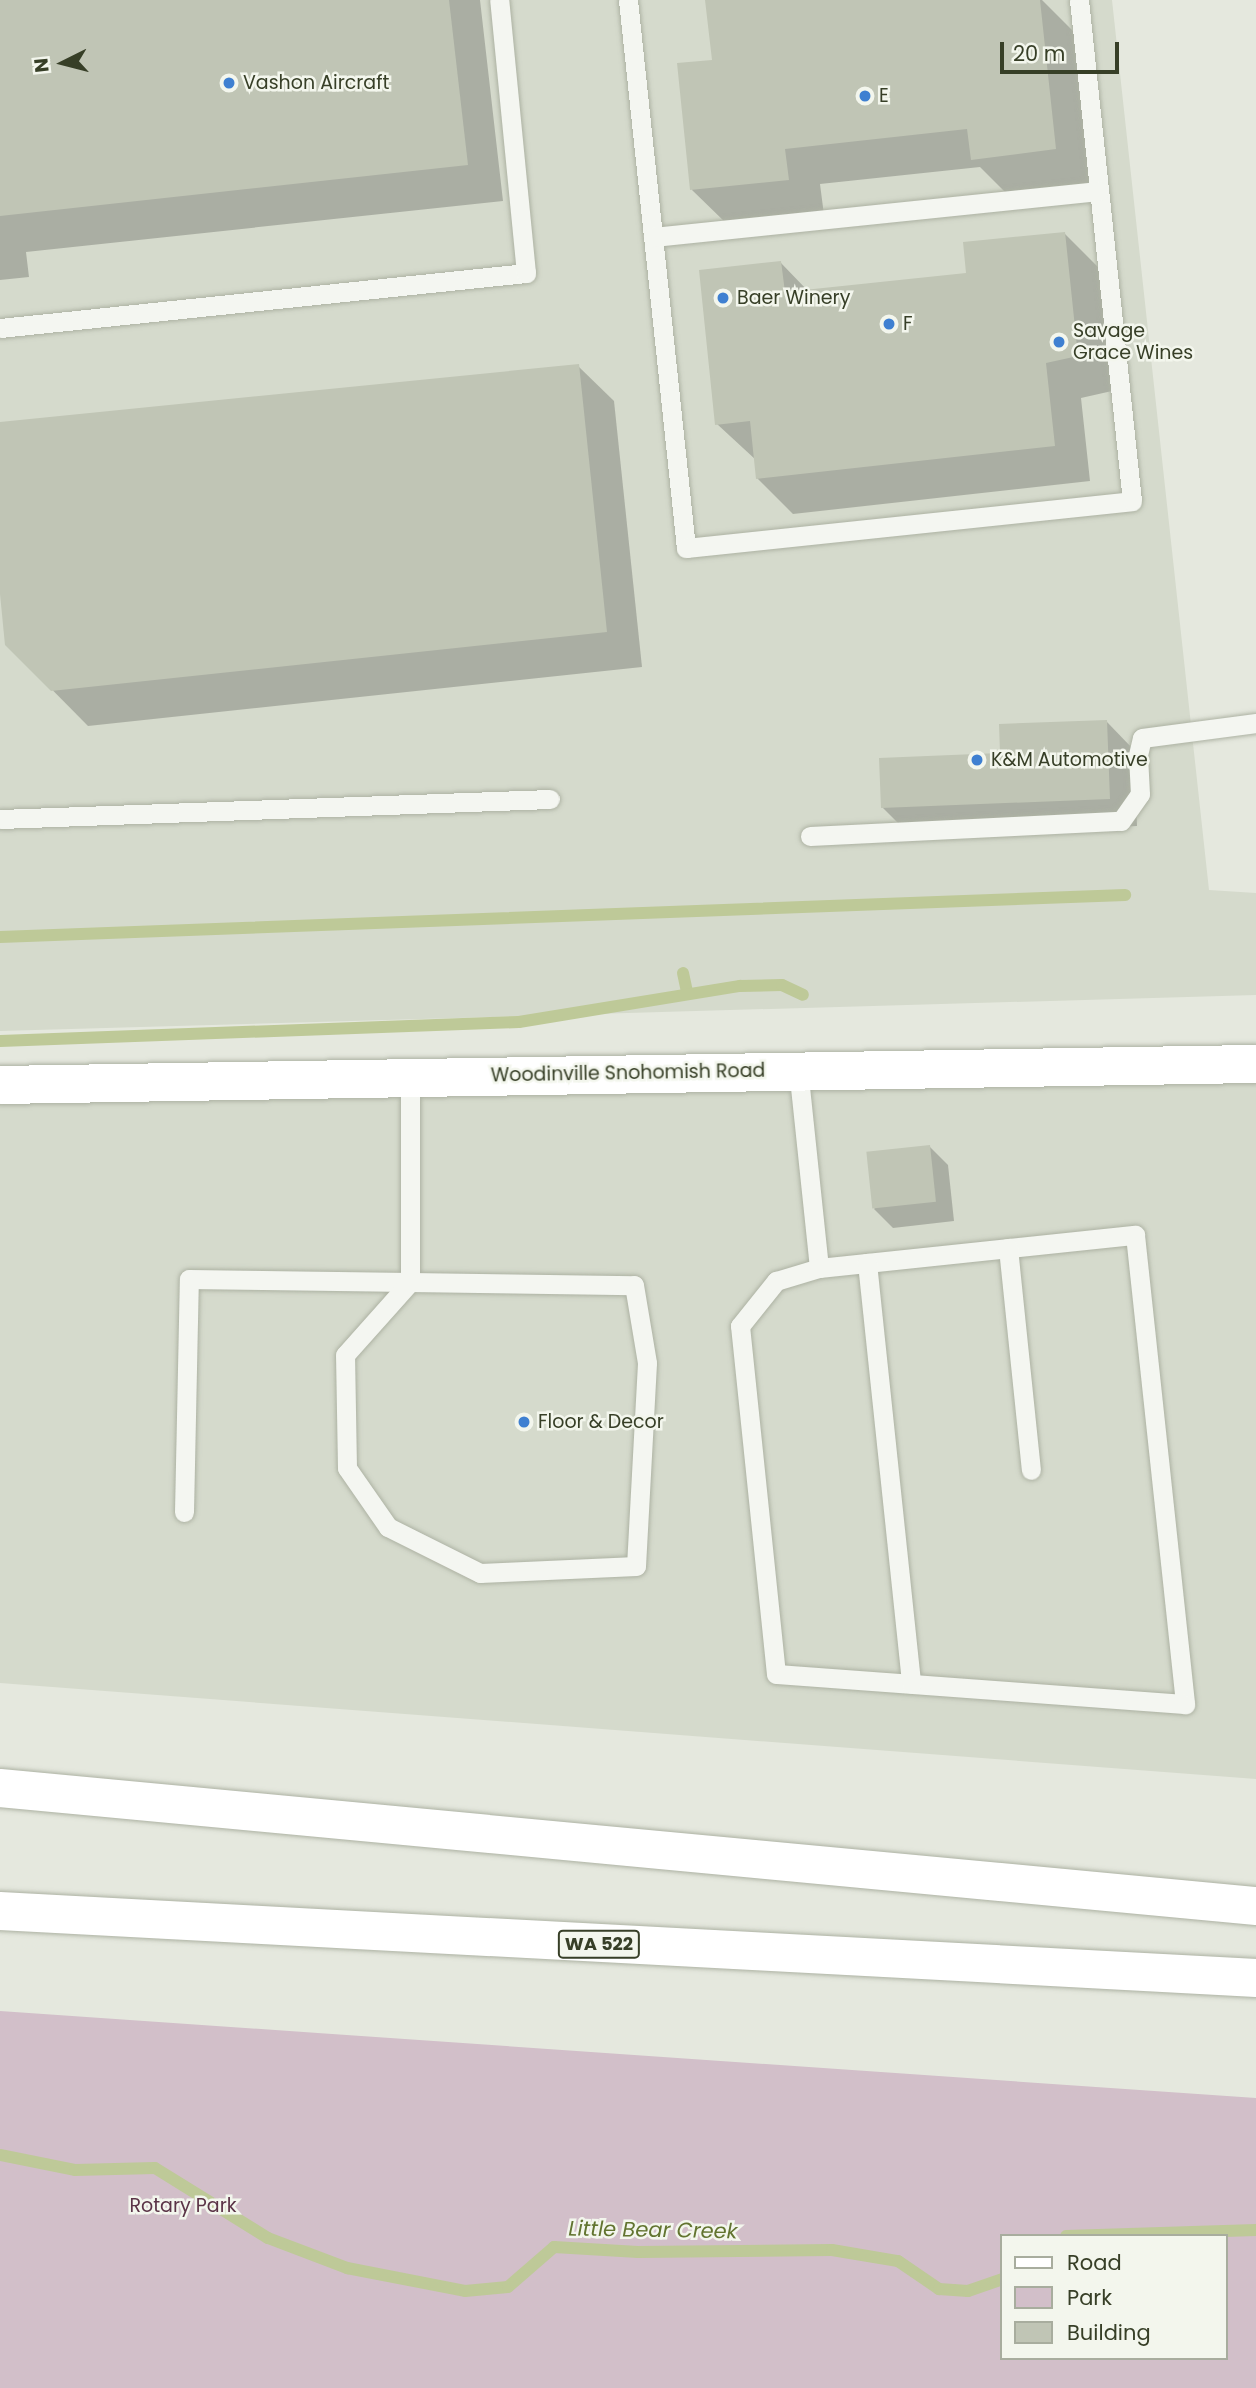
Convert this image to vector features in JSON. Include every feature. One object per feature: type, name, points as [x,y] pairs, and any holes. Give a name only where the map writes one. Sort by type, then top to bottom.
[{"type":"main road","name":"Woodinville Snohomish Road","points":[[0,1085],[798,1068],[1256,1064]]},
{"type":"main road","points":[[0,1788],[1256,1906]]},
{"type":"main road","name":"WA 522","points":[[0,1911],[1256,1978]]},
{"type":"lane","points":[[0,328],[526,273],[499,0]]},
{"type":"lane","points":[[628,0],[686,548],[1132,501],[1079,0]]},
{"type":"lane","points":[[653,237],[1100,191]]},
{"type":"lane","points":[[810,836],[1121,821],[1140,794],[1138,755],[1142,738],[1256,723]]},
{"type":"lane","points":[[0,819],[550,799]]},
{"type":"lane","points":[[798,1068],[819,1268]]},
{"type":"lane","points":[[184,1512],[189,1279],[410,1282],[634,1285],[647,1363],[636,1566],[480,1573],[388,1528],[347,1468],[345,1355],[410,1282],[410,1078]]},
{"type":"lane","points":[[1135,1235],[1185,1704],[776,1674],[740,1326],[776,1281],[819,1268],[1135,1235]]},
{"type":"lane","points":[[1008,1248],[1031,1470]]},
{"type":"lane","points":[[867,1263],[911,1684]]},
{"type":"shaded area","points":[[0,0],[1112,0],[1209,890],[1256,893],[1256,995],[0,1031]]},
{"type":"shaded area","points":[[1256,1064],[1256,1779],[0,1683],[0,1085]]},
{"type":"green space","name":"Rotary Park","points":[[0,2011],[1256,2098],[1256,2388],[0,2388]]},
{"type":"building","name":"Vashon Aircraft","points":[[0,0],[449,0],[468,165],[0,216]]},
{"type":"building","name":"E","points":[[705,0],[1040,0],[1056,149],[971,160],[967,129],[785,149],[789,180],[690,190],[677,63],[712,60]]},
{"type":"building","name":"F","points":[[1065,232],[1078,356],[1046,363],[1055,446],[756,479],[750,421],[715,425],[699,270],[781,261],[785,292],[966,273],[963,242]]},
{"type":"building","points":[[579,364],[607,632],[51,691],[5,645],[0,594],[0,422]]},
{"type":"building","points":[[1107,720],[1110,799],[881,808],[879,758],[1000,753],[999,724]]},
{"type":"building","points":[[930,1145],[936,1202],[872,1208],[866,1152]]},
{"type":"waterway","points":[[0,937],[1125,895]]},
{"type":"waterway","points":[[683,973],[687,992]]},
{"type":"waterway","points":[[0,1041],[519,1022],[740,986],[782,985],[803,995]]},
{"type":"waterway","name":"Little Bear Creek","points":[[0,2155],[75,2170],[155,2168],[268,2238],[347,2268],[465,2291],[508,2287],[554,2247],[638,2252],[832,2250],[898,2261],[939,2289],[968,2291],[1000,2280]]},
{"type":"waterway","name":"Little Bear Creek","points":[[1129,2234],[1256,2230]]},
{"type":"place","name":"Vashon Aircraft","points":[[229,83]]},
{"type":"place","name":"E","points":[[865,96]]},
{"type":"place","name":"Baer Winery","points":[[723,298]]},
{"type":"place","name":"F","points":[[889,324]]},
{"type":"place","name":"Savage Grace Wines","points":[[1059,342]]},
{"type":"place","name":"K&M Automotive","points":[[977,760]]},
{"type":"place","name":"Floor & Decor","points":[[524,1422]]}]
